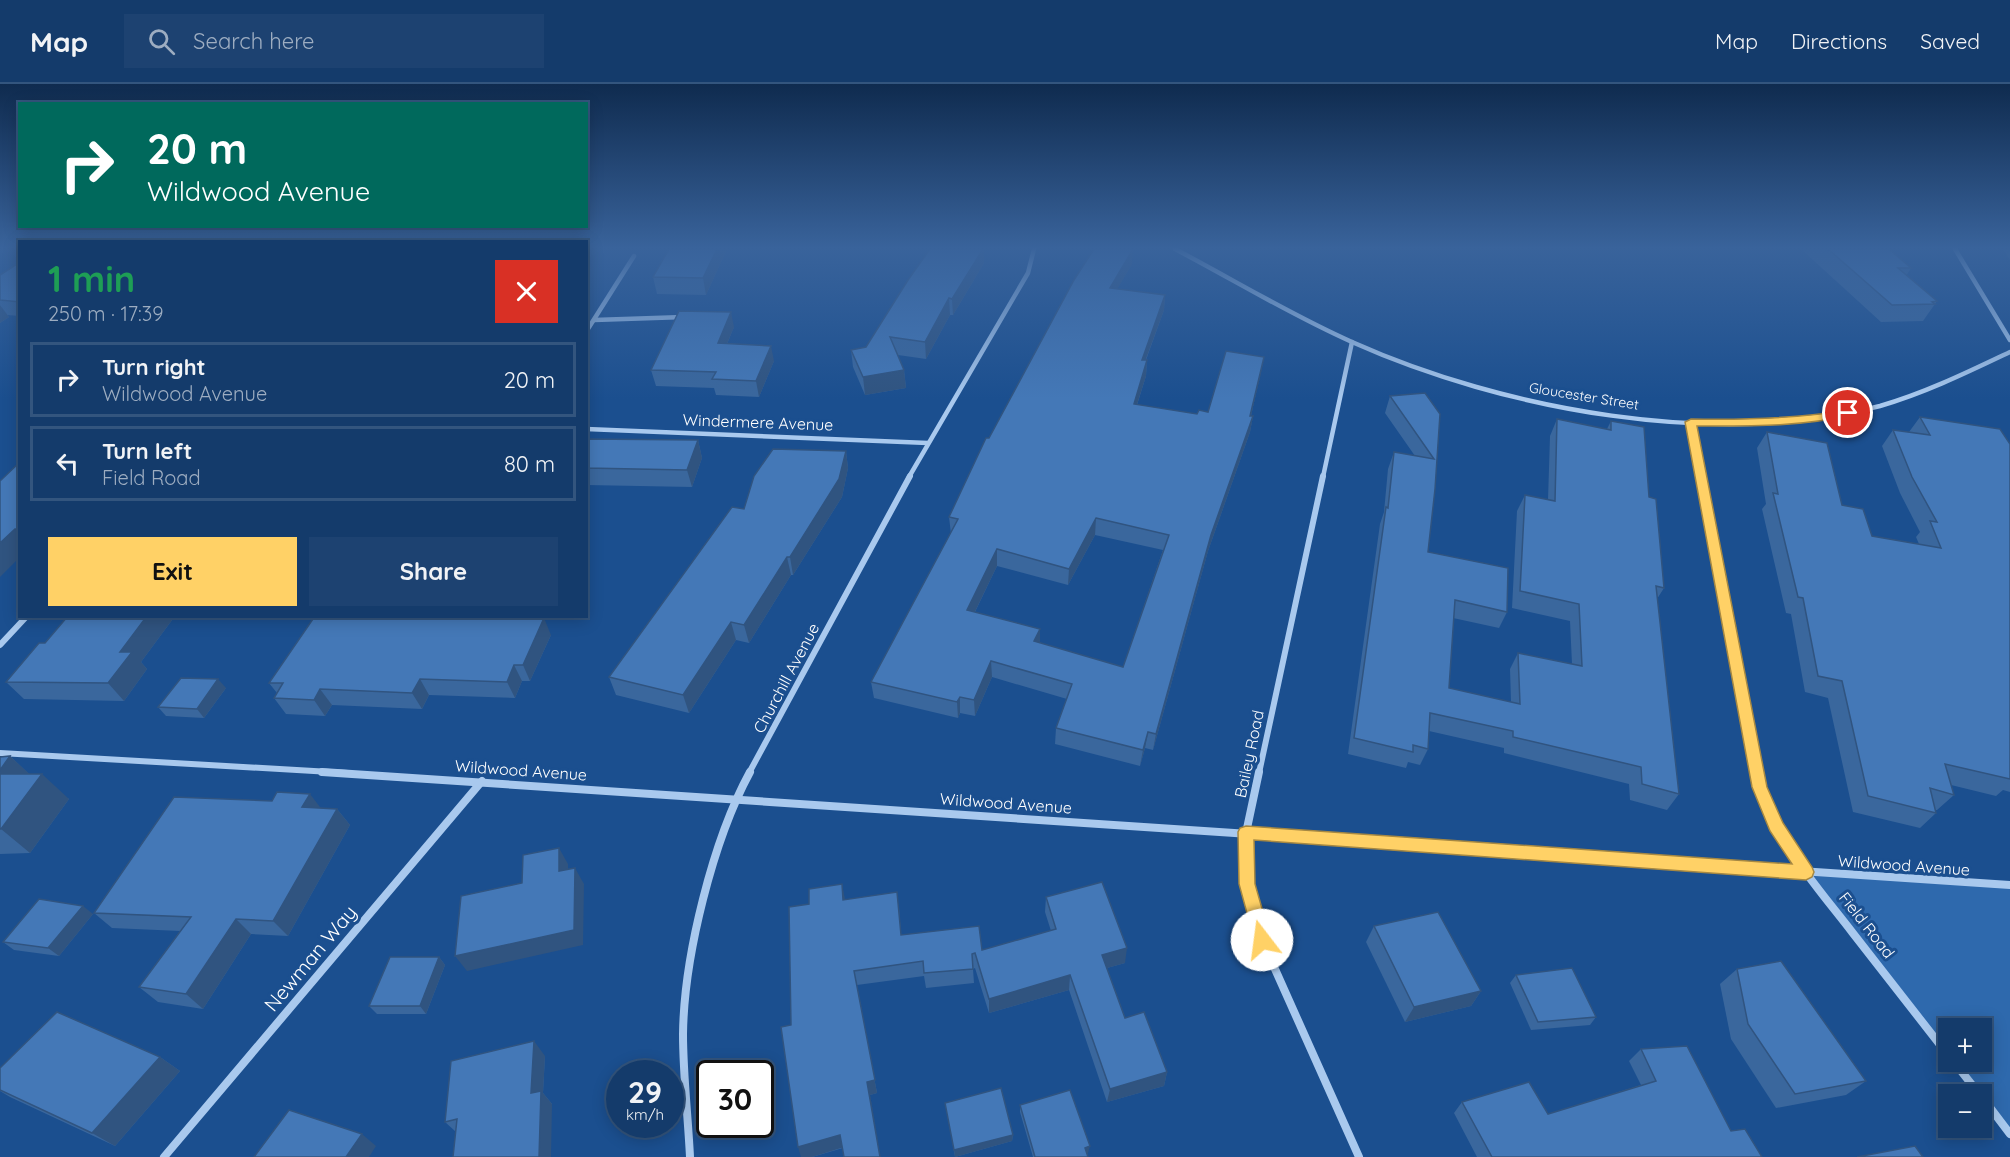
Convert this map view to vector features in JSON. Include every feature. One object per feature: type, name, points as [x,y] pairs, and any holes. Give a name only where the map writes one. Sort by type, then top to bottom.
[{"type":"street","points":[[588,329],[607,299]]},
{"type":"street","name":"Churchill Avenue","points":[[690,1157],[683,1034],[690,957],[710,878],[736,798],[928,443],[1013,299]]},
{"type":"street","name":"Gloucester Street","points":[[1270,299],[1352,342],[1415,367],[1506,395],[1577,409],[1691,422],[1753,423],[1815,419],[1864,410],[1911,397],[2010,352]]},
{"type":"street","points":[[1985,299],[2010,340]]},
{"type":"street","points":[[594,320],[686,317]]},
{"type":"street","name":"Bailey Road","points":[[1352,342],[1246,832],[1247,884],[1262,940],[1359,1157]]},
{"type":"street","name":"Field Road","points":[[1691,422],[1759,787],[1776,826],[1806,872],[1938,1042]]},
{"type":"street","name":"Windermere Avenue","points":[[588,429],[928,443]]},
{"type":"street","points":[[0,645],[25,618]]},
{"type":"street","name":"Wildwood Avenue","points":[[0,753],[482,781],[2010,885]]},
{"type":"street","name":"Newman Way","points":[[164,1157],[482,781]]},
{"type":"street","points":[[1962,1072],[1971,1084]]},
{"type":"street","points":[[1992,1110],[2010,1134]]},
{"type":"shaded area","points":[[1806,872],[2010,885],[2010,1134],[1992,1111],[1992,1084],[1971,1084],[1962,1072],[1992,1072],[1992,1018],[1938,1018],[1938,1042]]},
{"type":"building","points":[[18,299],[18,302],[0,300]]},
{"type":"building","points":[[896,299],[948,299],[925,342],[890,337],[904,370],[863,377],[851,350],[866,347]]},
{"type":"building","points":[[1064,299],[1164,299],[1142,360],[1147,360],[1134,404],[1197,414],[1199,410],[1208,412],[1226,351],[1264,357],[1250,416],[1253,416],[1211,535],[1156,734],[1148,732],[1143,750],[1056,728],[1072,684],[991,661],[974,700],[960,697],[957,702],[871,682],[958,519],[949,517],[986,438],[989,438]],"holes":[[[1096,518],[1169,535],[1123,667],[1034,641],[1040,629],[967,610],[997,549],[1069,569]]]},
{"type":"building","points":[[1885,299],[1935,299],[1937,301],[1932,302],[1935,304],[1892,305]]},
{"type":"building","points":[[679,311],[731,312],[718,343],[771,346],[756,381],[712,379],[716,372],[651,370]]},
{"type":"building","points":[[1425,393],[1440,414],[1428,552],[1508,568],[1507,612],[1455,600],[1449,688],[1520,704],[1518,653],[1582,666],[1579,604],[1520,591],[1525,495],[1555,501],[1557,419],[1611,430],[1611,421],[1644,427],[1649,497],[1656,499],[1664,588],[1656,586],[1679,794],[1642,784],[1641,767],[1513,737],[1513,731],[1430,713],[1428,749],[1413,745],[1413,752],[1354,738],[1386,507],[1388,508],[1394,452],[1434,459],[1390,396]]},
{"type":"building","points":[[1920,417],[2000,429],[2010,444],[2010,779],[1945,764],[1954,795],[1930,788],[1936,813],[1868,796],[1842,681],[1818,676],[1803,598],[1798,597],[1773,493],[1778,494],[1767,432],[1827,443],[1842,505],[1863,509],[1872,536],[1941,548],[1930,521],[1937,522],[1912,477],[1893,430],[1930,435]]},
{"type":"building","points":[[588,439],[698,440],[687,470],[588,468]]},
{"type":"building","points":[[773,449],[846,451],[839,479],[744,625],[731,622],[683,695],[609,677],[732,507],[744,509],[754,476]]},
{"type":"building","points":[[18,464],[18,529],[15,529],[0,543],[0,481]]},
{"type":"building","points":[[66,618],[146,618],[120,652],[132,652],[108,683],[6,682],[39,643],[45,643]]},
{"type":"building","points":[[314,618],[544,618],[523,665],[514,665],[507,682],[420,679],[412,693],[320,689],[314,700],[274,698],[283,683],[269,683]]},
{"type":"building","points":[[181,678],[218,679],[197,709],[158,707]]},
{"type":"building","points":[[10,756],[0,770],[0,757]]},
{"type":"building","points":[[0,774],[42,774],[1,829],[0,829]]},
{"type":"building","points":[[277,792],[310,794],[302,807],[337,809],[273,921],[236,919],[186,994],[139,987],[191,917],[94,913],[174,797],[272,801]]},
{"type":"building","points":[[559,848],[559,871],[575,868],[574,930],[455,956],[461,896],[522,883],[523,855]]},
{"type":"building","points":[[1102,882],[1127,948],[1102,955],[1125,1018],[1144,1012],[1167,1072],[1110,1089],[1070,975],[989,999],[975,953],[972,954],[973,969],[924,973],[923,961],[854,971],[875,1080],[867,1082],[880,1157],[844,1157],[840,1135],[798,1147],[781,1027],[791,1025],[789,907],[809,904],[809,889],[842,884],[843,900],[897,892],[901,935],[979,926],[982,950],[1056,929],[1046,897]]},
{"type":"building","points":[[39,899],[83,906],[48,948],[3,942]]},
{"type":"building","points":[[1438,912],[1481,991],[1414,1007],[1374,926]]},
{"type":"building","points":[[390,957],[439,957],[420,1006],[369,1006]]},
{"type":"building","points":[[1781,961],[1866,1081],[1795,1094],[1748,1024],[1737,969]]},
{"type":"building","points":[[1572,968],[1596,1017],[1538,1022],[1516,975]]},
{"type":"building","points":[[57,1012],[160,1057],[92,1133],[0,1090],[0,1068]]},
{"type":"building","points":[[534,1041],[531,1093],[541,1091],[539,1157],[453,1157],[457,1119],[445,1122],[451,1061]]},
{"type":"building","points":[[1687,1046],[1731,1131],[1745,1129],[1762,1157],[1492,1157],[1462,1102],[1529,1082],[1548,1114],[1656,1081],[1641,1049]]},
{"type":"building","points":[[1001,1088],[1013,1135],[954,1150],[945,1103]]},
{"type":"building","points":[[1070,1090],[1090,1146],[1085,1148],[1088,1157],[1035,1157],[1020,1105]]},
{"type":"building","points":[[289,1110],[362,1134],[346,1157],[254,1157]]},
{"type":"building","points":[[1915,1146],[1923,1157],[1857,1157]]},
{"type":"route","points":[[1262,940],[1247,884],[1246,832],[1806,872],[1776,826],[1759,787],[1691,422],[1753,423],[1815,419],[1848,413]]}]
